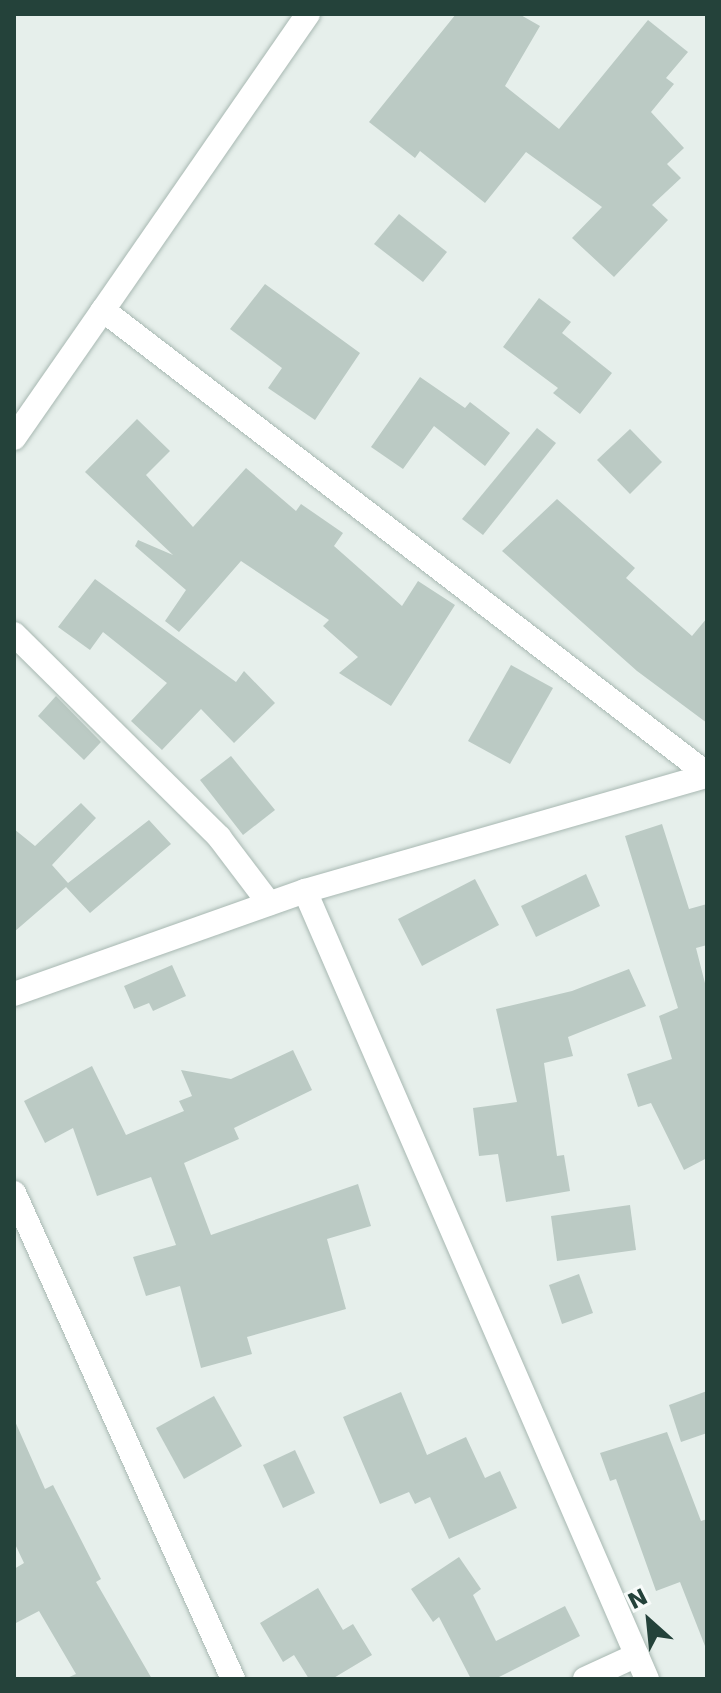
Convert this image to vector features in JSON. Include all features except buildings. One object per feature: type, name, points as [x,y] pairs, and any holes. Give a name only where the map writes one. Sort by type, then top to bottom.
[{"type":"street","points":[[14,438],[308,14]]},
{"type":"street","points":[[103,310],[707,775]]},
{"type":"street","points":[[14,634],[219,837],[269,903]]},
{"type":"street","points":[[14,994],[305,891],[707,775]]},
{"type":"street","points":[[305,891],[647,1679]]},
{"type":"street","points":[[14,1193],[233,1679]]},
{"type":"street","points":[[585,1679],[637,1655]]}]
